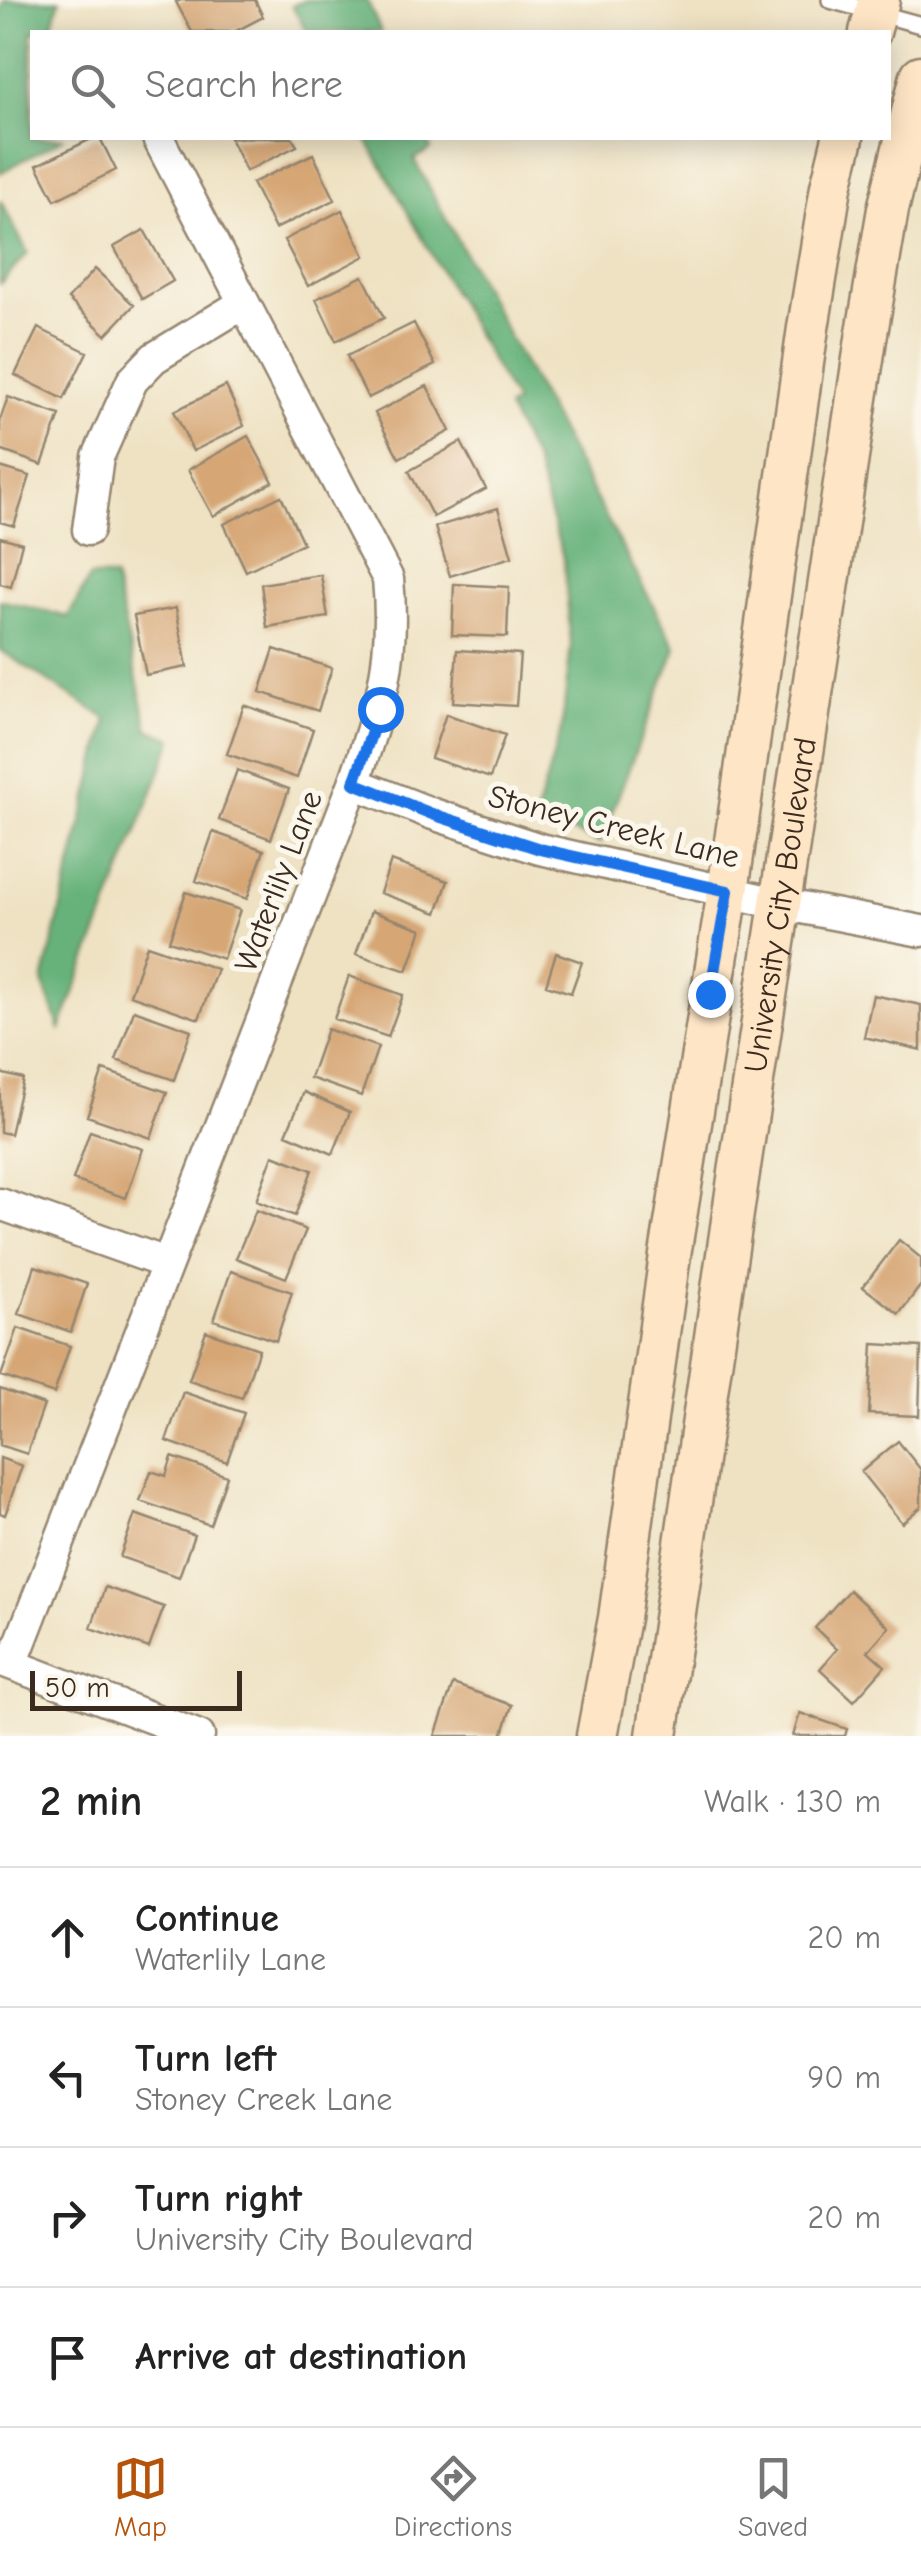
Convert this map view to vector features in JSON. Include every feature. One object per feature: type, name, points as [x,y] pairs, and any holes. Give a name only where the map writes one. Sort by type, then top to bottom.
[{"type":"main road","name":"University City Boulevard","points":[[657,1736],[888,208],[921,76]]},
{"type":"main road","name":"University City Boulevard","points":[[598,1736],[728,891],[808,328],[843,140]]},
{"type":"street","name":"Waterlily Lane","points":[[6,1662],[354,783],[380,709],[390,660],[392,616],[388,579],[159,140]]},
{"type":"street","points":[[88,530],[98,458],[132,381],[154,358],[244,303]]},
{"type":"street","name":"Stoney Creek Lane","points":[[354,783],[432,814],[540,849],[781,904],[921,931]]},
{"type":"street","points":[[0,1204],[166,1263]]},
{"type":"street","points":[[6,1662],[198,1736]]},
{"type":"lane","points":[[830,0],[921,25]]},
{"type":"green space","points":[[4,0],[60,0],[51,30],[30,30],[30,140],[60,140],[0,173],[0,15]]},
{"type":"green space","points":[[305,0],[367,0],[380,30],[306,30],[292,6]]},
{"type":"green space","points":[[367,140],[427,140],[431,149],[414,159],[676,648],[600,843],[535,817],[562,727],[571,645],[564,561],[535,462],[507,408],[515,403]]},
{"type":"green space","points":[[0,200],[28,253],[0,284]]},
{"type":"green space","points":[[90,577],[114,577],[148,729],[173,739],[60,1029],[43,982],[107,719],[0,650],[0,600],[68,617]]},
{"type":"building","points":[[255,0],[263,17],[238,30],[191,30],[176,2]]},
{"type":"building","points":[[89,140],[101,140],[116,170],[55,200],[37,165]]},
{"type":"building","points":[[231,140],[293,140],[297,146],[246,171]]},
{"type":"building","points":[[313,154],[335,200],[275,229],[252,183]]},
{"type":"building","points":[[342,210],[365,256],[308,286],[284,240]]},
{"type":"building","points":[[144,230],[173,281],[142,299],[114,247]]},
{"type":"building","points":[[95,269],[134,305],[106,335],[68,299]]},
{"type":"building","points":[[363,276],[384,318],[336,341],[316,299]]},
{"type":"building","points":[[414,323],[435,365],[368,398],[347,356]]},
{"type":"building","points":[[38,328],[87,352],[64,399],[15,375]]},
{"type":"building","points":[[226,386],[244,426],[193,451],[174,411]]},
{"type":"building","points":[[427,386],[450,431],[399,458],[375,413]]},
{"type":"building","points":[[8,397],[60,415],[42,465],[0,450],[0,420]]},
{"type":"building","points":[[248,436],[273,482],[213,516],[188,470]]},
{"type":"building","points":[[461,442],[486,489],[433,517],[409,471]]},
{"type":"building","points":[[0,467],[30,476],[14,526],[0,522]]},
{"type":"building","points":[[281,496],[303,543],[246,571],[224,524]]},
{"type":"building","points":[[498,508],[512,557],[450,576],[435,527]]},
{"type":"building","points":[[0,537],[22,543],[11,587],[0,584]]},
{"type":"building","points":[[321,575],[328,617],[267,627],[261,584]]},
{"type":"building","points":[[454,584],[509,587],[507,637],[452,635]]},
{"type":"building","points":[[176,608],[187,667],[146,675],[134,616]]},
{"type":"building","points":[[274,649],[332,668],[318,711],[260,692]]},
{"type":"building","points":[[457,650],[520,654],[516,706],[453,702]]},
{"type":"building","points":[[244,705],[313,729],[297,778],[227,754]]},
{"type":"building","points":[[446,714],[505,735],[490,778],[431,758]]},
{"type":"building","points":[[237,770],[289,789],[271,839],[219,820]]},
{"type":"building","points":[[213,832],[264,850],[247,899],[196,881]]},
{"type":"building","points":[[391,861],[448,881],[437,913],[380,893]]},
{"type":"building","points":[[186,892],[240,910],[223,959],[169,941]]},
{"type":"building","points":[[371,911],[422,929],[407,971],[356,954]]},
{"type":"building","points":[[147,945],[217,969],[199,1019],[130,995]]},
{"type":"building","points":[[556,953],[582,962],[571,993],[546,985]]},
{"type":"building","points":[[349,976],[403,995],[388,1037],[334,1019]]},
{"type":"building","points":[[873,995],[921,1005],[921,1050],[864,1037]]},
{"type":"building","points":[[134,1010],[191,1030],[174,1080],[116,1060]]},
{"type":"building","points":[[327,1029],[378,1047],[361,1096],[310,1078]]},
{"type":"building","points":[[103,1070],[167,1092],[151,1138],[87,1116]]},
{"type":"building","points":[[0,1073],[23,1079],[10,1134],[0,1132]]},
{"type":"building","points":[[304,1092],[350,1112],[333,1154],[286,1134]]},
{"type":"building","points":[[90,1131],[143,1149],[126,1198],[73,1180]]},
{"type":"building","points":[[273,1155],[312,1170],[295,1216],[256,1201]]},
{"type":"building","points":[[256,1210],[306,1230],[286,1278],[236,1258]]},
{"type":"building","points":[[899,1240],[921,1258],[921,1285],[899,1314],[863,1287]]},
{"type":"building","points":[[35,1266],[87,1284],[71,1332],[19,1314]]},
{"type":"building","points":[[231,1271],[292,1292],[276,1341],[214,1320]]},
{"type":"building","points":[[18,1328],[70,1346],[54,1394],[1,1376]]},
{"type":"building","points":[[206,1331],[259,1349],[242,1398],[189,1380]]},
{"type":"building","points":[[873,1344],[921,1347],[919,1416],[869,1414]]},
{"type":"building","points":[[0,1389],[44,1405],[27,1454],[0,1445]]},
{"type":"building","points":[[183,1392],[244,1413],[227,1462],[166,1441]]},
{"type":"building","points":[[898,1441],[921,1470],[921,1507],[902,1523],[861,1472]]},
{"type":"building","points":[[172,1457],[227,1476],[210,1525],[140,1501],[151,1471],[166,1476]]},
{"type":"building","points":[[0,1458],[22,1466],[5,1515],[0,1513]]},
{"type":"building","points":[[135,1514],[194,1535],[179,1577],[120,1557]]},
{"type":"building","points":[[105,1587],[164,1607],[149,1648],[91,1628]]},
{"type":"building","points":[[849,1590],[889,1627],[868,1651],[885,1666],[854,1701],[820,1669],[837,1649],[815,1628]]},
{"type":"building","points":[[453,1684],[512,1705],[502,1736],[435,1736]]},
{"type":"building","points":[[800,1713],[847,1729],[845,1736],[793,1736]]},
{"type":"route","points":[[380,709],[354,783],[432,814],[540,849],[728,891],[710,994]]}]
